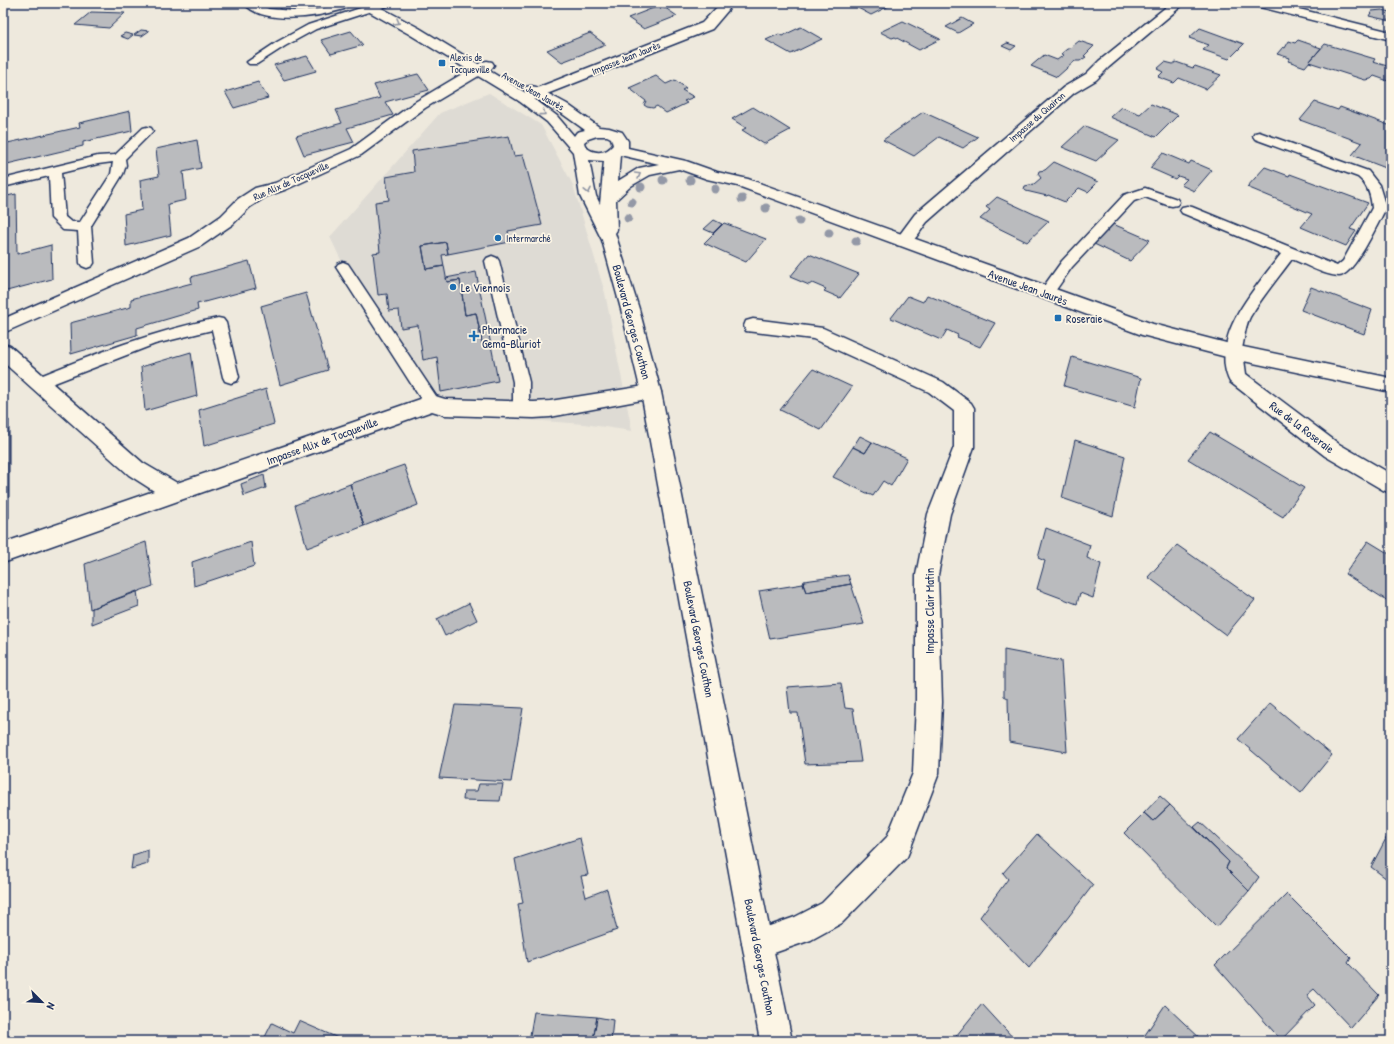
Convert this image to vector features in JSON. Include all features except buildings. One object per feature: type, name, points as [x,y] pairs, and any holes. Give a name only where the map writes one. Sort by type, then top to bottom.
[{"type":"street","name":"Avenue Jean Jaurès","points":[[387,3],[482,68]]},
{"type":"street","name":"Impasse du Quairon","points":[[903,241],[921,218],[1069,90],[1091,77],[1104,64],[1179,3]]},
{"type":"street","points":[[1260,3],[1391,36]]},
{"type":"street","name":"Avenue Jean Jaurès","points":[[367,6],[531,96],[562,107],[596,131]]},
{"type":"street","name":"Impasse Jean Jaurès","points":[[531,96],[707,26],[723,9]]},
{"type":"street","name":"Rue Alix de Tocqueville","points":[[3,326],[195,242],[227,220],[244,203],[261,192],[281,186],[356,152],[420,105],[482,68]]},
{"type":"street","name":"Avenue Jean Jaurès","points":[[531,96],[578,150]]},
{"type":"street","points":[[596,131],[612,132],[618,136],[617,148],[601,157],[589,156],[578,150],[576,142],[580,137],[587,133],[596,131]]},
{"type":"street","name":"Avenue Jean Jaurès","points":[[617,148],[654,146],[686,155],[720,169],[742,182]]},
{"type":"street","name":"Avenue Jean Jaurès","points":[[617,148],[680,164],[713,176],[742,182],[1046,294],[1149,330],[1234,352],[1391,385]]},
{"type":"street","name":"Boulevard Georges Couthon","points":[[610,240],[608,199],[617,148]]},
{"type":"street","name":"Boulevard Georges Couthon","points":[[578,150],[588,196],[610,240],[630,308],[651,392],[776,1041]]},
{"type":"street","points":[[608,199],[625,183],[645,171],[680,164]]},
{"type":"street","name":"Impasse Clair Matin","points":[[753,326],[816,334],[936,387],[964,408],[964,447],[939,514],[927,574],[929,702],[926,773],[897,847],[832,913],[801,930],[757,944]]},
{"type":"street","points":[[3,351],[136,469],[174,492]]},
{"type":"street","name":"Rue de la Roseraie","points":[[1234,352],[1237,377],[1332,450],[1391,484]]},
{"type":"street","points":[[432,403],[446,407],[550,409],[620,396],[651,392]]},
{"type":"street","name":"Impasse Alix de Tocqueville","points":[[3,553],[432,403]]},
{"type":"lane","points":[[249,3],[254,9],[277,14],[331,11],[351,3]]},
{"type":"lane","points":[[253,62],[312,27],[367,6],[387,3]]},
{"type":"lane","points":[[3,183],[55,172],[98,160],[120,158],[147,131]]},
{"type":"lane","points":[[1187,210],[1327,268],[1340,270],[1348,264],[1379,208],[1378,198],[1369,181],[1363,174],[1259,136]]},
{"type":"lane","points":[[87,263],[84,226],[117,174],[120,165],[120,158]]},
{"type":"lane","points":[[55,172],[58,218],[68,227],[84,226]]},
{"type":"lane","points":[[1046,294],[1067,264],[1129,198],[1145,192],[1172,202]]},
{"type":"lane","points":[[1234,352],[1236,333],[1243,316],[1288,253]]},
{"type":"lane","points":[[492,261],[521,382],[521,409]]},
{"type":"lane","points":[[343,268],[432,403]]},
{"type":"lane","points":[[39,383],[107,355],[196,327],[218,323],[231,377]]},
{"type":"shaded area","points":[[489,93],[541,125],[573,185],[605,293],[632,431],[584,424],[437,413],[372,325],[330,237],[440,113]]},
{"type":"place","name":"Alexis de Tocqueville","points":[[442,63]]},
{"type":"place","name":"Intermarché","points":[[498,238]]},
{"type":"place","name":"Le Viennois","points":[[453,287]]},
{"type":"place","name":"Roseraie","points":[[1058,318]]},
{"type":"place","name":"Pharmacie Gema-Bluriot","points":[[474,336]]}]
